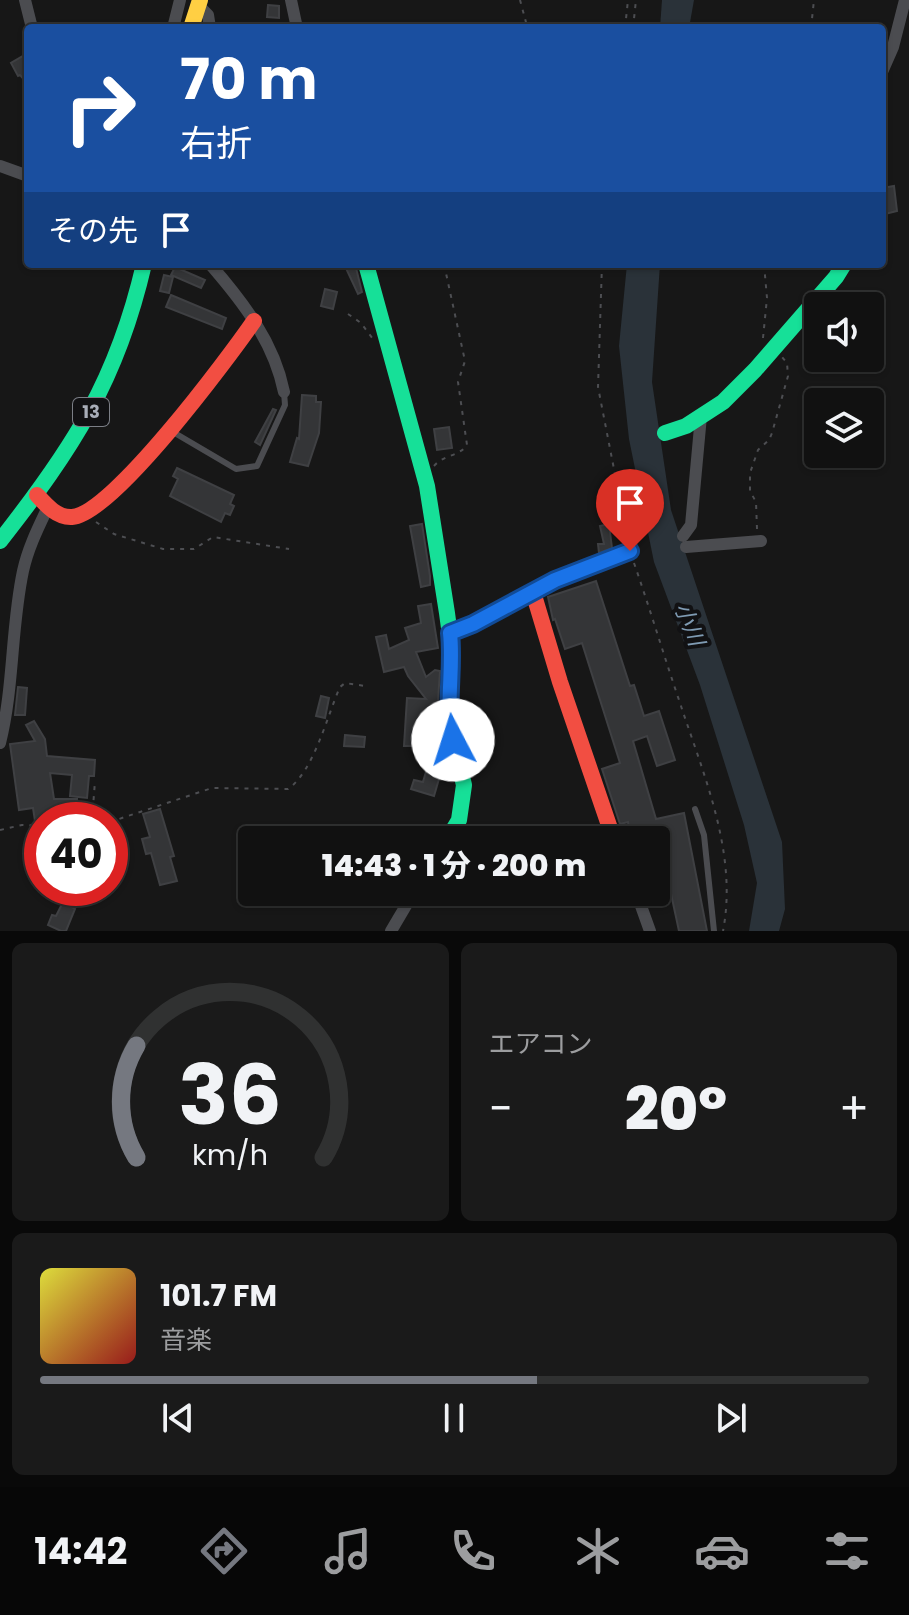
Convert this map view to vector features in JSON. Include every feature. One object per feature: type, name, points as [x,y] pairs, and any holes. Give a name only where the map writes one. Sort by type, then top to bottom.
[{"type":"main road","points":[[192,24],[199,3]]},
{"type":"main road","name":"13","points":[[0,541],[42,501],[106,386],[127,331],[143,268]]},
{"type":"main road","points":[[367,268],[431,502],[452,651],[448,720],[464,785],[455,826]]},
{"type":"main road","points":[[665,433],[678,430],[701,416],[742,385],[842,268]]},
{"type":"main road","points":[[42,501],[64,516],[78,516],[134,470],[222,368],[254,321]]},
{"type":"main road","points":[[533,592],[609,826]]},
{"type":"street","points":[[25,0],[31,24]]},
{"type":"street","points":[[174,24],[180,0]]},
{"type":"street","points":[[291,0],[296,24]]},
{"type":"street","points":[[886,63],[905,0]]},
{"type":"street","points":[[199,3],[208,15],[209,24]]},
{"type":"street","points":[[0,166],[24,175]]},
{"type":"street","points":[[214,268],[254,321],[273,354],[284,392]]},
{"type":"street","points":[[701,416],[691,525],[684,541],[761,541]]},
{"type":"street","points":[[0,743],[10,691],[23,572],[42,501]]},
{"type":"street","points":[[450,633],[555,580],[630,551]]},
{"type":"street","points":[[391,931],[406,906]]},
{"type":"street","points":[[641,906],[650,931]]},
{"type":"lane","points":[[170,430],[236,469],[257,466],[285,405],[284,392]]},
{"type":"lane","points":[[695,809],[704,835],[714,931]]},
{"type":"path","points":[[520,0],[526,24]]},
{"type":"path","points":[[625,24],[628,0]]},
{"type":"path","points":[[633,24],[636,0]]},
{"type":"path","points":[[811,24],[814,0]]},
{"type":"path","points":[[434,472],[439,460],[463,450],[467,445],[458,382],[465,361],[445,268]]},
{"type":"path","points":[[602,268],[598,387],[630,551],[706,778],[718,828],[728,880],[723,931]]},
{"type":"path","points":[[761,541],[756,523],[756,502],[750,491],[750,473],[758,450],[772,433],[789,368],[784,358],[765,350],[763,344],[767,298],[764,268]]},
{"type":"path","points":[[348,314],[389,352]]},
{"type":"path","points":[[83,513],[114,534],[163,549],[194,549],[213,537],[289,549]]},
{"type":"path","points":[[128,816],[212,788],[288,789],[301,776],[329,722],[340,687],[345,683],[365,686]]},
{"type":"path","points":[[93,802],[95,781]]},
{"type":"path","points":[[0,830],[24,825]]},
{"type":"water","points":[[662,0],[694,0],[690,24],[660,24]]},
{"type":"water","name":"小川","points":[[627,268],[660,268],[652,382],[671,510],[782,842],[785,909],[779,931],[749,931],[757,883],[744,825],[700,685],[654,562],[629,439],[619,346]]},
{"type":"building","points":[[268,5],[279,6],[279,18],[267,17]]},
{"type":"building","points":[[23,56],[24,80],[18,76],[11,63]]},
{"type":"building","points":[[894,186],[897,211],[886,214],[886,187]]},
{"type":"building","points":[[177,268],[205,280],[201,288],[171,275]]},
{"type":"building","points":[[346,268],[356,268],[362,292],[358,294]]},
{"type":"building","points":[[164,275],[173,277],[169,293],[160,291]]},
{"type":"building","points":[[325,289],[337,292],[333,309],[321,306]]},
{"type":"building","points":[[171,295],[226,318],[222,329],[166,307]]},
{"type":"building","points":[[302,395],[316,396],[316,402],[321,402],[319,433],[308,466],[290,462],[299,439]]},
{"type":"building","points":[[273,409],[276,410],[260,445],[255,442]]},
{"type":"building","points":[[449,427],[452,448],[437,450],[434,429]]},
{"type":"building","points":[[177,468],[234,495],[230,515],[225,513],[221,522],[170,496],[178,479],[173,476]]},
{"type":"building","points":[[422,524],[430,585],[421,587],[410,526]]},
{"type":"building","points":[[609,524],[612,548],[599,553],[598,544],[604,544],[600,526]]},
{"type":"building","points":[[596,581],[630,686],[634,685],[644,716],[659,711],[675,760],[657,766],[647,736],[633,741],[656,819],[684,813],[707,931],[679,931],[670,889],[670,826],[620,824],[602,769],[620,763],[582,643],[565,649],[548,597]]},
{"type":"building","points":[[431,604],[438,648],[416,652],[426,677],[435,670],[440,671],[437,715],[435,724],[420,721],[419,746],[404,746],[407,698],[426,699],[404,667],[384,672],[376,637],[386,635],[389,649],[409,640],[405,628],[421,623],[418,606]]},
{"type":"building","points":[[18,687],[27,688],[25,715],[15,715]]},
{"type":"building","points":[[321,696],[329,698],[325,718],[316,716]]},
{"type":"building","points":[[34,721],[45,739],[47,756],[95,760],[94,776],[89,776],[87,798],[70,796],[72,775],[50,773],[54,799],[77,799],[77,802],[24,802],[24,809],[19,810],[10,744],[35,741],[26,725]]},
{"type":"building","points":[[345,735],[365,737],[364,747],[344,746]]},
{"type":"building","points":[[427,768],[441,772],[434,796],[411,789],[414,780],[423,782]]},
{"type":"building","points":[[160,809],[174,856],[170,857],[177,881],[160,885],[151,853],[146,854],[142,839],[150,837],[143,814]]},
{"type":"building","points":[[61,906],[75,909],[66,931],[48,925],[52,915],[56,916]]},
{"type":"traffic: fast","points":[[0,541],[50,475],[89,412],[120,344],[143,268]]},
{"type":"traffic: fast","points":[[367,268],[427,486],[452,651],[448,720],[464,785],[455,826]]},
{"type":"traffic: fast","points":[[665,433],[686,426],[723,402],[755,370],[842,268]]},
{"type":"traffic: slow","points":[[192,24],[200,0]]},
{"type":"traffic: jam","points":[[37,495],[52,510],[72,517],[90,509],[114,491],[169,432],[254,321]]},
{"type":"traffic: jam","points":[[533,592],[609,826]]},
{"type":"route","points":[[453,740],[448,720],[452,651],[450,633],[555,580],[630,551]]}]
